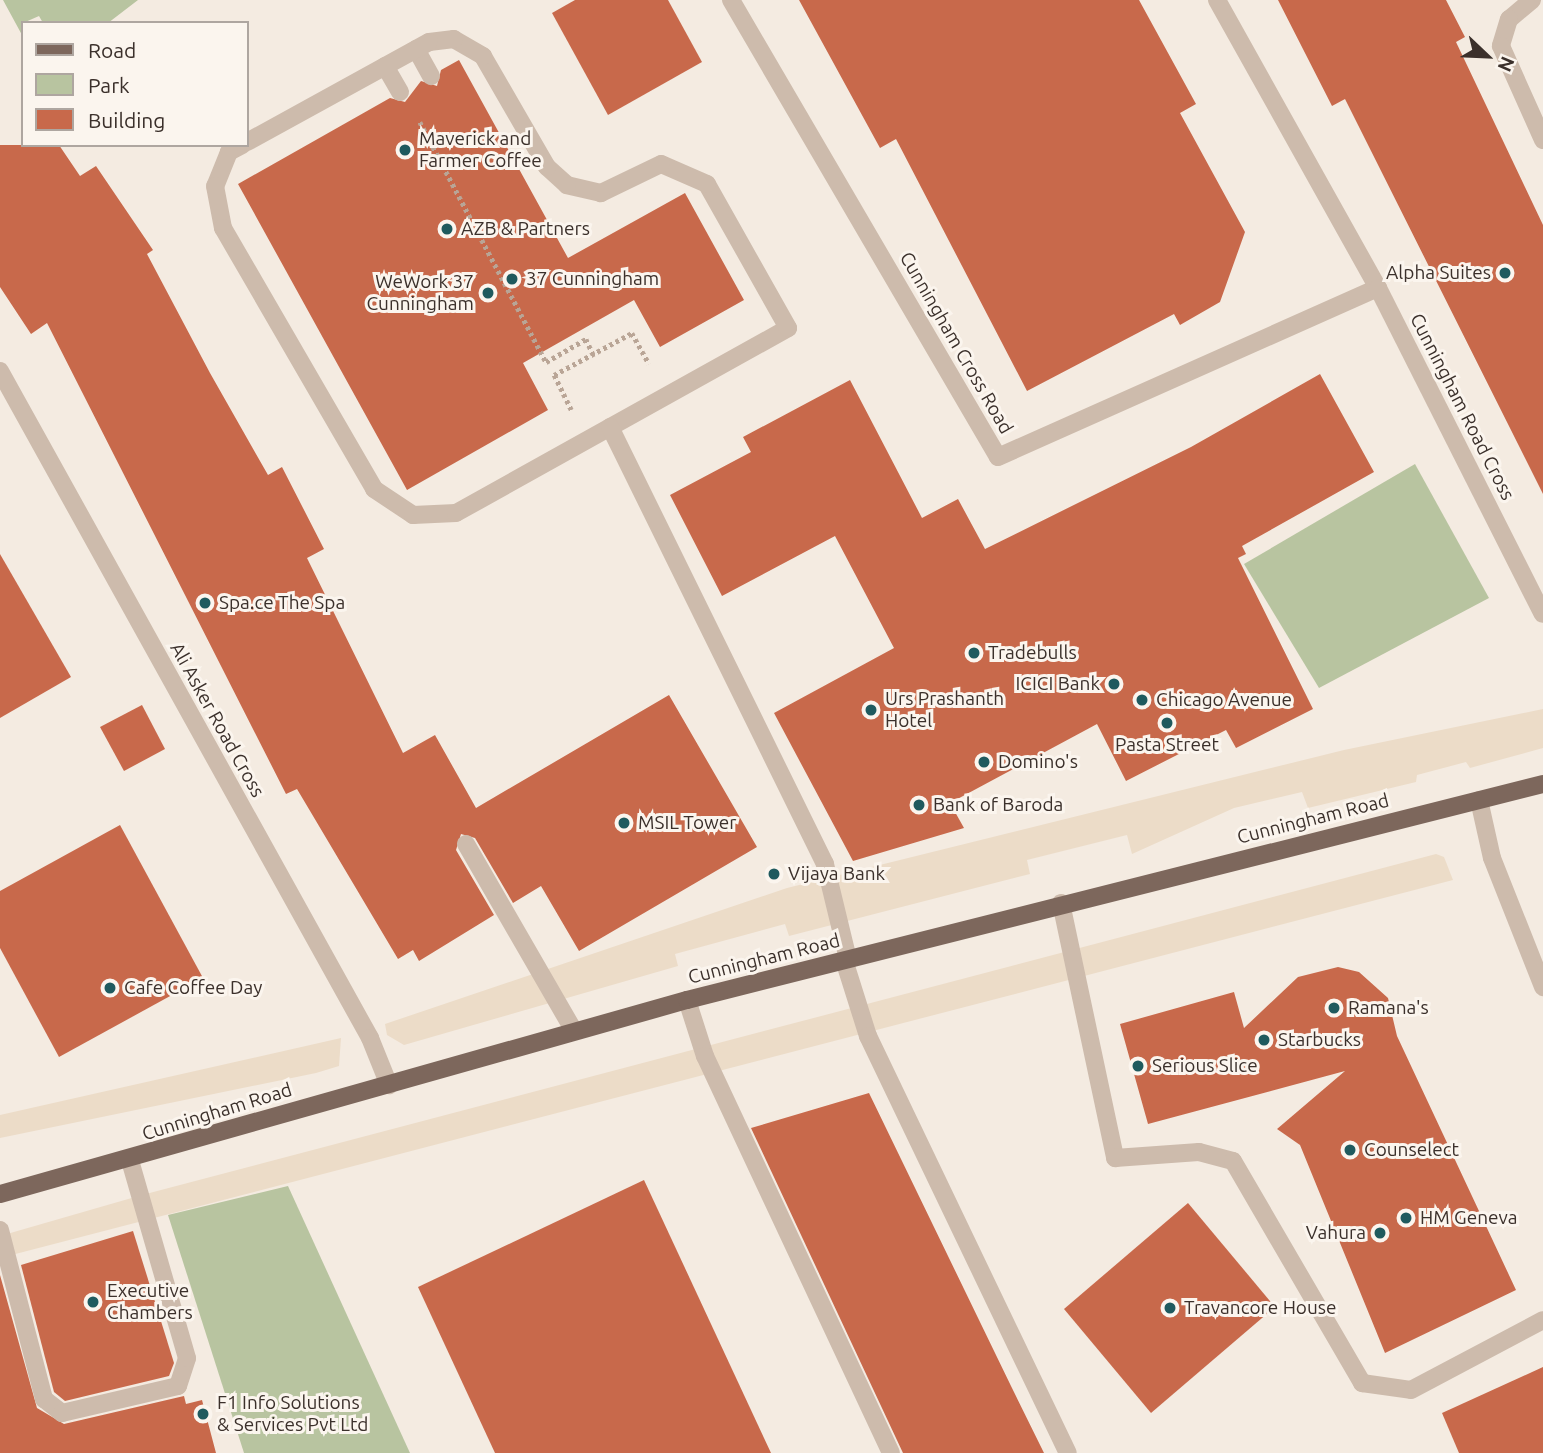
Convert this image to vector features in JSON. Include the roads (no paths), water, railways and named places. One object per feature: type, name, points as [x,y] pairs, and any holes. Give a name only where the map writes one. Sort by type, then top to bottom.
[{"type":"main road","name":"Cunningham Road","points":[[0,1194],[130,1160],[687,1000],[1061,903],[1543,784]]},
{"type":"street","name":"Cunningham Cross Road","points":[[731,0],[998,457],[1378,288]]},
{"type":"street","name":"Cunningham Road Cross","points":[[1217,0],[1378,288],[1543,614]]},
{"type":"street","points":[[1532,0],[1509,19],[1501,46],[1543,140]]},
{"type":"street","points":[[238,147],[229,152],[215,186],[223,228],[385,500],[412,515],[456,513],[586,438],[788,328],[707,184],[693,173],[661,164],[601,193],[567,185],[547,167],[483,56],[454,39],[416,50],[248,141]]},
{"type":"street","points":[[416,50],[431,76]]},
{"type":"street","points":[[385,66],[400,92]]},
{"type":"street","name":"Ali Asker Road Cross","points":[[3,383],[370,1038],[389,1085]]},
{"type":"street","points":[[610,427],[825,864],[846,960],[868,1036],[1068,1453]]},
{"type":"street","points":[[1479,800],[1492,858],[1543,987]]},
{"type":"street","points":[[466,844],[574,1031]]},
{"type":"street","points":[[1061,903],[1115,1158],[1199,1152],[1233,1161],[1362,1383],[1411,1390],[1543,1320]]},
{"type":"street","points":[[687,1000],[705,1056],[891,1453]]},
{"type":"street","points":[[0,1230],[44,1399],[62,1413],[178,1386],[187,1358],[130,1160]]},
{"type":"place","name":"Maverick and Farmer Coffee","points":[[405,150]]},
{"type":"place","name":"AZB & Partners","points":[[447,229]]},
{"type":"place","name":"Alpha Suites","points":[[1505,273]]},
{"type":"place","name":"37 Cunningham","points":[[512,279]]},
{"type":"place","name":"WeWork 37 Cunningham","points":[[488,293]]},
{"type":"place","name":"Spa.ce The Spa","points":[[205,603]]},
{"type":"place","name":"Tradebulls","points":[[974,653]]},
{"type":"place","name":"ICICI Bank","points":[[1114,684]]},
{"type":"place","name":"Chicago Avenue","points":[[1142,700]]},
{"type":"place","name":"Urs Prashanth Hotel","points":[[871,710]]},
{"type":"place","name":"Pasta Street","points":[[1167,723]]},
{"type":"place","name":"Domino's","points":[[984,762]]},
{"type":"place","name":"Bank of Baroda","points":[[919,805]]},
{"type":"place","name":"MSIL Tower","points":[[624,823]]},
{"type":"place","name":"Vijaya Bank","points":[[774,874]]},
{"type":"place","name":"Cafe Coffee Day","points":[[110,988]]},
{"type":"place","name":"Ramana's","points":[[1334,1008]]},
{"type":"place","name":"Starbucks","points":[[1264,1040]]},
{"type":"place","name":"Serious Slice","points":[[1138,1066]]},
{"type":"place","name":"Counselect","points":[[1350,1150]]},
{"type":"place","name":"HM Geneva","points":[[1406,1218]]},
{"type":"place","name":"Vahura","points":[[1380,1233]]},
{"type":"place","name":"Executive Chambers","points":[[93,1302]]},
{"type":"place","name":"Travancore House","points":[[1170,1308]]},
{"type":"place","name":"F1 Info Solutions & Services Pvt Ltd","points":[[203,1414]]}]
